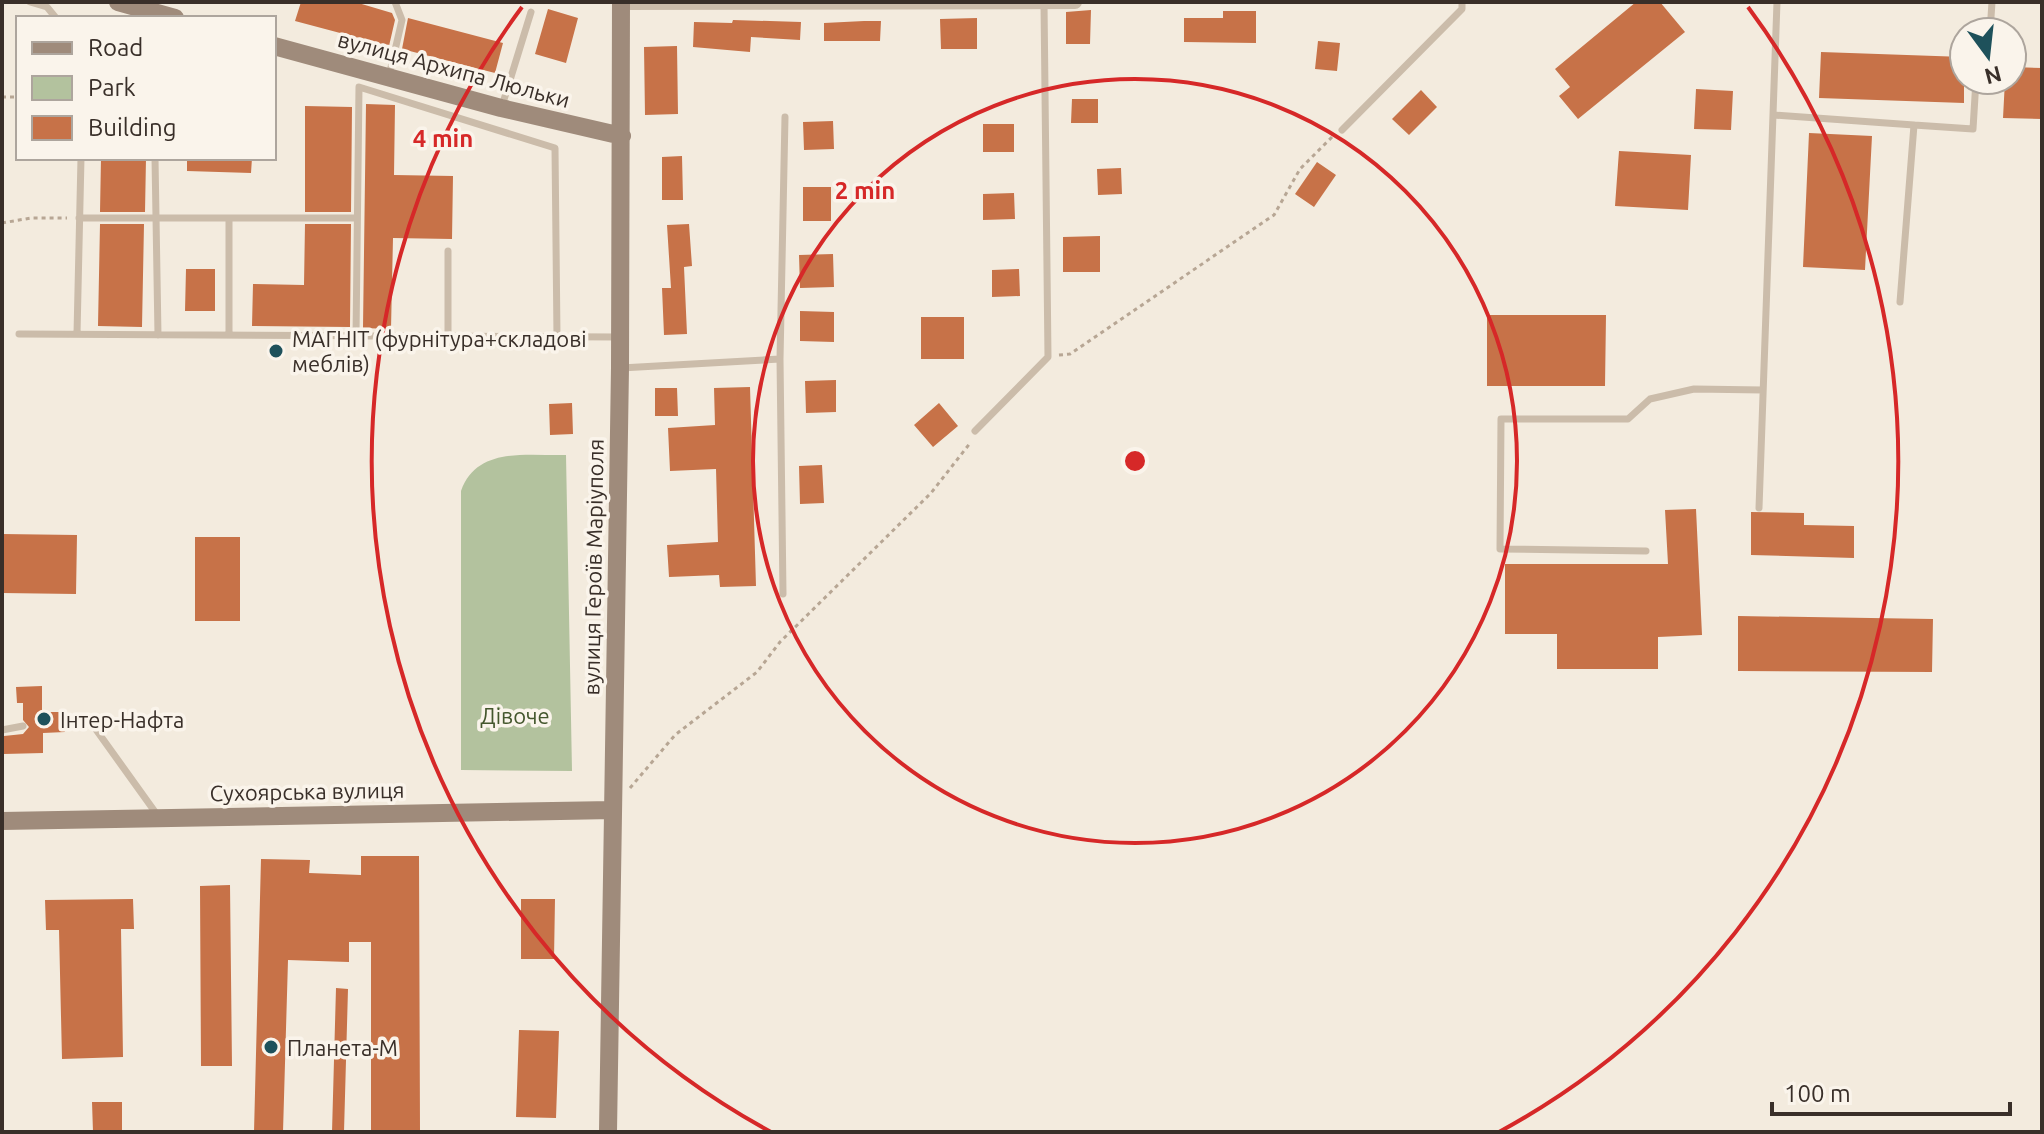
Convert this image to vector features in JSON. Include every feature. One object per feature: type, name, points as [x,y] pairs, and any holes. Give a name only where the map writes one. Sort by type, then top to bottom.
[{"type":"street","points":[[118,2],[168,16]]},
{"type":"street","points":[[621,3],[1075,2]]},
{"type":"street","name":"вулиця Героїв Маріуполя","points":[[608,1132],[620,368],[621,3]]},
{"type":"street","name":"вулиця Архипа Люльки","points":[[276,47],[501,108],[622,136]]},
{"type":"street","name":"Сухоярська вулиця","points":[[2,821],[612,810]]},
{"type":"lane","points":[[30,2],[47,7],[54,16]]},
{"type":"lane","points":[[389,78],[402,20],[395,2]]},
{"type":"lane","points":[[1342,130],[1462,9],[1462,2]]},
{"type":"lane","points":[[1759,508],[1777,2]]},
{"type":"lane","points":[[975,431],[1048,357],[1044,3]]},
{"type":"lane","points":[[501,108],[531,12]]},
{"type":"lane","points":[[356,336],[359,87],[555,148],[557,337]]},
{"type":"lane","points":[[1773,115],[1973,129],[1975,96]]},
{"type":"lane","points":[[783,594],[780,359],[785,117]]},
{"type":"lane","points":[[1900,302],[1914,125]]},
{"type":"lane","points":[[77,334],[81,160]]},
{"type":"lane","points":[[155,160],[158,335]]},
{"type":"lane","points":[[79,218],[357,218]]},
{"type":"lane","points":[[229,218],[229,335]]},
{"type":"lane","points":[[448,251],[448,336]]},
{"type":"lane","points":[[19,334],[620,337]]},
{"type":"lane","points":[[620,368],[780,359]]},
{"type":"lane","points":[[1646,551],[1500,549],[1501,419],[1628,419],[1650,399],[1694,389],[1763,390]]},
{"type":"lane","points":[[65,725],[92,724],[159,818]]},
{"type":"lane","points":[[2,730],[23,726]]},
{"type":"path","points":[[1048,357],[1070,354],[1274,215],[1300,169],[1317,148],[1342,130]]},
{"type":"path","points":[[2,223],[31,218],[79,218]]},
{"type":"path","points":[[612,810],[675,735],[757,672],[780,642],[931,493],[970,449],[975,431]]},
{"type":"green space","name":"Дівоче","points":[[520,455],[566,455],[572,771],[461,770],[461,491],[469,477],[491,460]]},
{"type":"building","points":[[301,2],[355,2],[392,13],[395,20],[389,46],[295,21]]},
{"type":"building","points":[[1636,2],[1660,2],[1685,32],[1578,119],[1559,96],[1570,87],[1555,69]]},
{"type":"building","points":[[548,9],[578,18],[566,63],[535,54]]},
{"type":"building","points":[[1091,10],[1090,44],[1066,44],[1066,12]]},
{"type":"building","points":[[1223,11],[1256,11],[1256,43],[1184,42],[1184,18],[1223,18]]},
{"type":"building","points":[[408,18],[503,43],[495,73],[402,49]]},
{"type":"building","points":[[977,18],[977,49],[941,49],[940,19]]},
{"type":"building","points":[[733,20],[801,22],[800,40],[751,37],[750,52],[693,47],[694,22],[732,23]]},
{"type":"building","points":[[881,21],[880,41],[824,41],[824,23]]},
{"type":"building","points":[[1318,41],[1340,43],[1337,71],[1315,69]]},
{"type":"building","points":[[677,46],[678,114],[645,115],[644,47]]},
{"type":"building","points":[[1821,52],[1948,56],[1948,96],[1964,96],[1964,103],[1819,98]]},
{"type":"building","points":[[2028,68],[2042,68],[2042,119],[2003,118],[2004,96],[2028,96]]},
{"type":"building","points":[[1696,89],[1733,91],[1731,130],[1694,129]]},
{"type":"building","points":[[1421,90],[1437,107],[1409,135],[1392,119]]},
{"type":"building","points":[[1072,99],[1098,99],[1098,123],[1071,123]]},
{"type":"building","points":[[366,104],[395,105],[394,175],[453,176],[452,239],[393,238],[391,329],[363,328]]},
{"type":"building","points":[[305,106],[352,107],[351,212],[305,212]]},
{"type":"building","points":[[833,121],[834,149],[804,150],[803,122]]},
{"type":"building","points":[[983,124],[1014,124],[1014,152],[983,152]]},
{"type":"building","points":[[1809,133],[1872,136],[1865,270],[1803,267]]},
{"type":"building","points":[[1619,151],[1691,155],[1688,210],[1615,206]]},
{"type":"building","points":[[682,156],[683,200],[662,200],[662,157]]},
{"type":"building","points":[[101,160],[146,160],[145,212],[100,212]]},
{"type":"building","points":[[187,160],[252,160],[251,173],[187,171]]},
{"type":"building","points":[[1317,162],[1336,175],[1314,207],[1295,194]]},
{"type":"building","points":[[1121,168],[1122,194],[1098,195],[1097,169]]},
{"type":"building","points":[[803,187],[831,187],[831,221],[803,221]]},
{"type":"building","points":[[1014,193],[1015,219],[983,220],[983,194]]},
{"type":"building","points":[[100,224],[144,224],[142,327],[98,326]]},
{"type":"building","points":[[305,224],[351,224],[350,327],[252,326],[253,284],[304,285]]},
{"type":"building","points":[[689,224],[692,266],[684,267],[687,334],[664,335],[662,288],[671,288],[667,225]]},
{"type":"building","points":[[1100,236],[1100,272],[1063,272],[1063,237]]},
{"type":"building","points":[[833,254],[834,287],[800,288],[799,255]]},
{"type":"building","points":[[186,269],[215,269],[215,311],[185,311]]},
{"type":"building","points":[[1019,269],[1020,296],[992,297],[992,270]]},
{"type":"building","points":[[800,311],[834,312],[834,342],[800,341]]},
{"type":"building","points":[[1487,315],[1606,315],[1605,386],[1487,386]]},
{"type":"building","points":[[921,317],[964,317],[964,359],[921,359]]},
{"type":"building","points":[[836,380],[836,412],[806,413],[805,381]]},
{"type":"building","points":[[750,387],[756,586],[720,587],[719,575],[669,577],[667,545],[718,542],[716,469],[670,471],[668,428],[715,425],[714,388]]},
{"type":"building","points":[[655,388],[677,388],[678,416],[655,416]]},
{"type":"building","points":[[572,403],[573,434],[550,435],[549,404]]},
{"type":"building","points":[[939,403],[958,426],[933,447],[914,425]]},
{"type":"building","points":[[822,465],[824,503],[800,504],[799,466]]},
{"type":"building","points":[[1696,509],[1702,635],[1658,637],[1658,669],[1557,669],[1557,634],[1505,634],[1505,564],[1668,564],[1665,510]]},
{"type":"building","points":[[1751,512],[1804,513],[1804,525],[1854,526],[1854,558],[1751,555]]},
{"type":"building","points":[[2,534],[77,535],[76,594],[2,593]]},
{"type":"building","points":[[195,537],[240,537],[240,621],[195,621]]},
{"type":"building","points":[[1738,616],[1933,619],[1932,672],[1738,671]]},
{"type":"building","name":"Інтер-Нафта","points":[[42,686],[42,712],[65,712],[65,718],[59,724],[65,732],[43,733],[43,753],[4,754],[4,736],[23,734],[29,727],[23,720],[23,703],[17,703],[16,687]]},
{"type":"building","points":[[361,856],[419,856],[420,1132],[371,1132],[371,942],[349,942],[349,962],[288,960],[283,1132],[254,1132],[261,859],[310,860],[309,873],[361,875]]},
{"type":"building","points":[[230,885],[232,1066],[201,1066],[200,886]]},
{"type":"building","points":[[133,899],[134,929],[121,929],[123,1057],[62,1059],[59,930],[46,930],[45,900]]},
{"type":"building","points":[[521,899],[555,899],[554,959],[521,959]]},
{"type":"building","points":[[336,988],[348,989],[344,1132],[332,1132]]},
{"type":"building","points":[[519,1030],[559,1031],[556,1118],[516,1117]]},
{"type":"building","points":[[92,1102],[122,1102],[122,1132],[93,1132]]},
{"type":"place","name":"МАГНІТ (фурнітура+складові меблів)","points":[[276,351]]},
{"type":"place","name":"Інтер-Нафта","points":[[44,719]]},
{"type":"place","name":"Планета-М","points":[[271,1047]]}]
